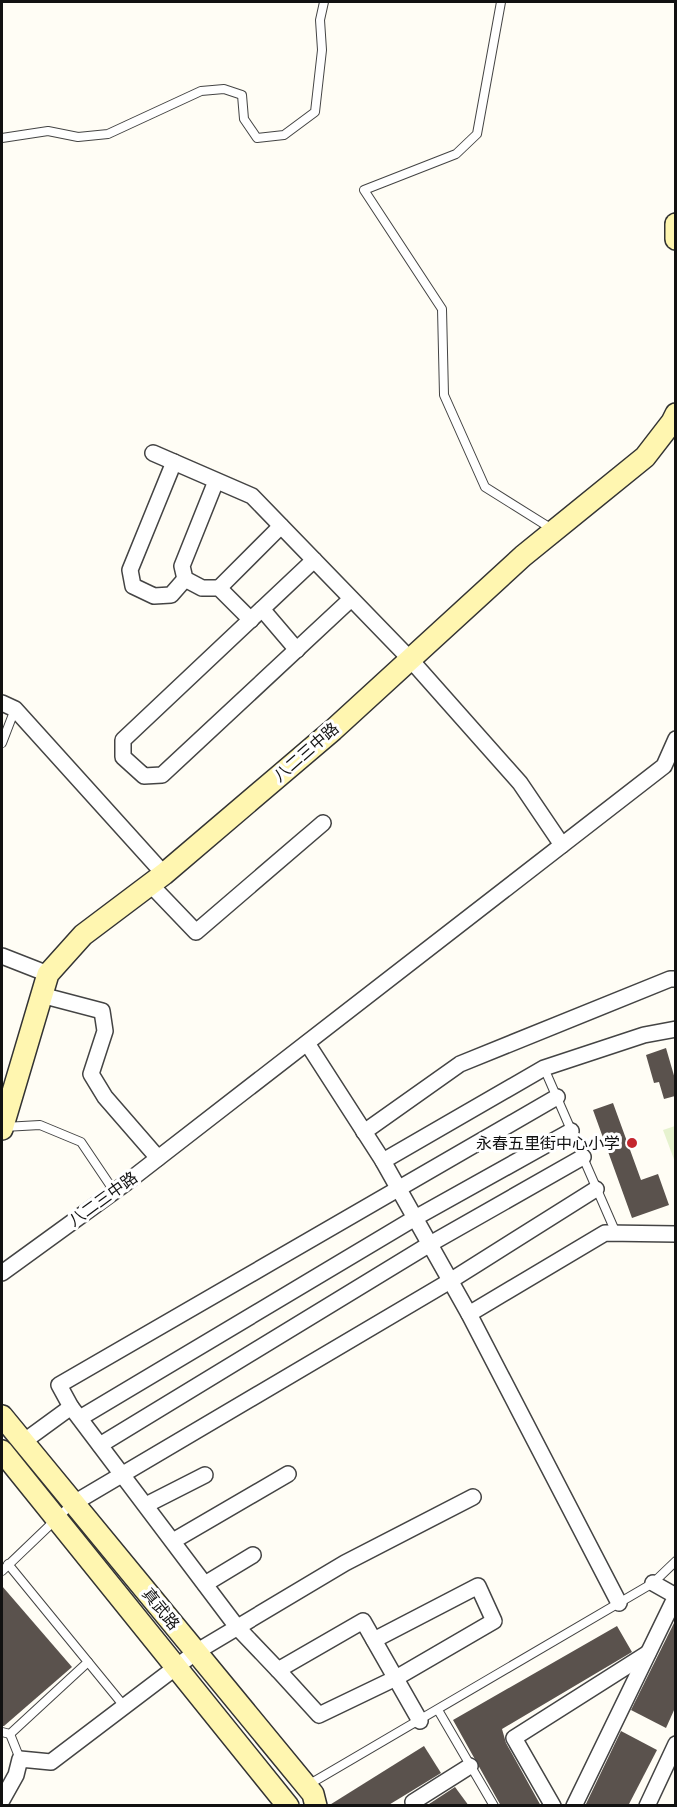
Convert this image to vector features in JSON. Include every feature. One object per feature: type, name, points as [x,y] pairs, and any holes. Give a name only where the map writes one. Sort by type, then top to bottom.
[{"type":"main road","points":[[675,224],[675,240]]},
{"type":"main road","name":"八二三中路","points":[[2,1128],[48,974],[82,935],[157,879],[333,730],[554,530],[645,457],[672,422],[675,414]]},
{"type":"main road","name":"真武路","points":[[2,1416],[307,1786],[313,1794],[316,1806]]},
{"type":"main road","name":"真武路","points":[[2,1451],[176,1666],[282,1803]]},
{"type":"street","points":[[153,453],[252,496],[410,659],[520,783],[562,845]]},
{"type":"street","points":[[174,462],[130,570],[133,586],[154,596],[171,595],[185,579]]},
{"type":"street","points":[[216,481],[182,566],[185,579],[202,588],[219,588],[281,526]]},
{"type":"street","points":[[314,560],[123,740],[123,757],[144,776],[162,775],[351,599]]},
{"type":"street","points":[[219,588],[250,620]]},
{"type":"street","points":[[262,609],[297,650]]},
{"type":"street","points":[[8,706],[157,879],[196,932],[323,823]]},
{"type":"street","name":"八二三中路","points":[[2,1273],[158,1158],[664,766],[675,739]]},
{"type":"street","points":[[2,956],[48,974]]},
{"type":"street","points":[[364,1132],[460,1064],[670,979],[675,979]]},
{"type":"street","points":[[41,994],[102,1011],[105,1031],[91,1074],[105,1097],[158,1158]]},
{"type":"street","points":[[383,1161],[544,1068],[644,1035],[675,1029]]},
{"type":"street","points":[[307,1043],[383,1161],[430,1244],[469,1314],[619,1603]]},
{"type":"street","points":[[374,1641],[478,1586],[494,1621],[396,1678],[319,1715],[237,1627],[76,1413],[59,1385],[397,1187],[557,1097]]},
{"type":"street","points":[[23,1442],[571,1131]]},
{"type":"street","points":[[100,1445],[430,1244],[583,1157]]},
{"type":"street","points":[[74,1503],[450,1281],[596,1189]]},
{"type":"street","points":[[469,1314],[605,1233],[675,1234]]},
{"type":"street","points":[[173,1541],[288,1474]]},
{"type":"street","points":[[146,1505],[205,1475]]},
{"type":"street","points":[[2,1800],[16,1775],[20,1759],[51,1761],[196,1652],[345,1563],[473,1497]]},
{"type":"street","points":[[205,1584],[253,1555]]},
{"type":"street","points":[[574,1806],[675,1596],[653,1583]]},
{"type":"street","points":[[278,1670],[363,1621],[420,1721]]},
{"type":"street","points":[[553,1806],[514,1738],[648,1653]]},
{"type":"street","points":[[646,1806],[675,1744]]},
{"type":"street","points":[[411,1804],[470,1766]]},
{"type":"lane","points":[[2,138],[48,131],[78,137],[108,134],[201,91],[224,89],[242,95],[244,119],[257,138],[284,135],[315,112],[322,50],[320,20],[324,2]]},
{"type":"lane","points":[[501,2],[477,134],[456,154],[364,190],[442,309],[444,395],[485,487],[554,530]]},
{"type":"lane","points":[[2,743],[8,706]]},
{"type":"lane","points":[[544,1068],[616,1233]]},
{"type":"lane","points":[[2,1128],[40,1125],[81,1142],[114,1191]]},
{"type":"lane","points":[[2,1571],[74,1503]]},
{"type":"lane","points":[[307,1786],[653,1583],[675,1561]]},
{"type":"lane","points":[[8,1564],[124,1706]]},
{"type":"lane","points":[[20,1759],[6,1733],[87,1662]]},
{"type":"lane","points":[[438,1710],[494,1806]]},
{"type":"green space","points":[[675,1126],[675,1162],[663,1130]]},
{"type":"building","points":[[666,1048],[675,1079],[675,1096],[664,1099],[659,1082],[654,1083],[646,1055]]},
{"type":"building","points":[[613,1103],[641,1180],[658,1174],[669,1205],[632,1218],[593,1110]]},
{"type":"building","points":[[2,1586],[72,1667],[4,1726],[2,1726]]},
{"type":"building","points":[[675,1621],[675,1708],[666,1728],[631,1710]]},
{"type":"building","points":[[617,1626],[632,1652],[502,1729],[506,1743],[541,1806],[501,1806],[453,1720]]},
{"type":"building","points":[[621,1731],[657,1750],[628,1806],[585,1806]]},
{"type":"building","points":[[424,1746],[441,1773],[387,1806],[328,1806]]},
{"type":"building","points":[[455,1787],[469,1806],[426,1806]]},
{"type":"place","name":"永春五里街中心小学","points":[[632,1143]]}]
